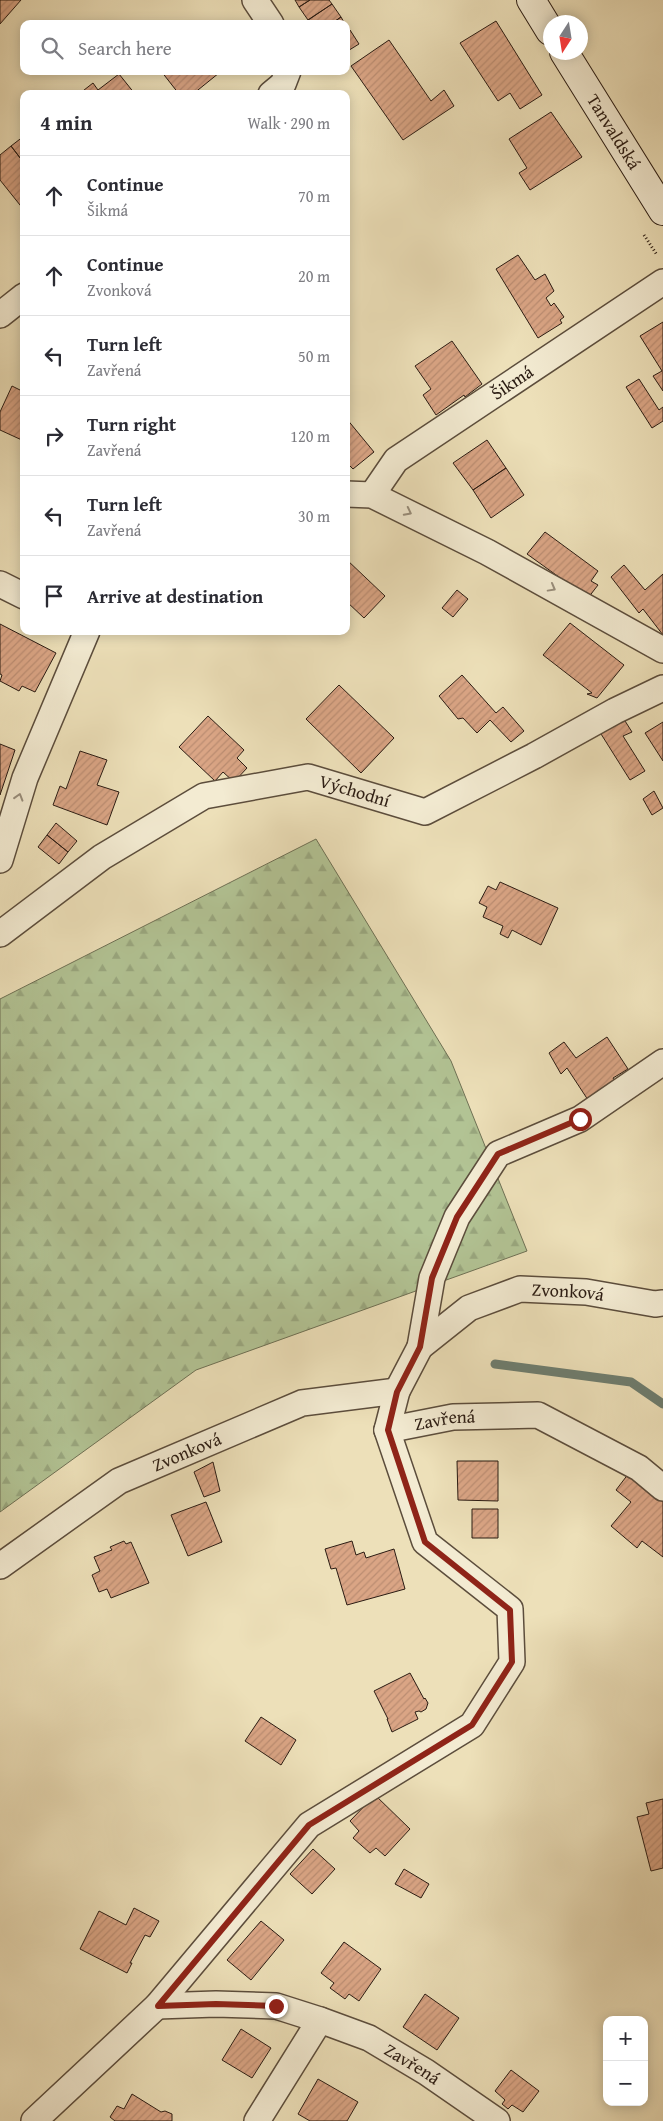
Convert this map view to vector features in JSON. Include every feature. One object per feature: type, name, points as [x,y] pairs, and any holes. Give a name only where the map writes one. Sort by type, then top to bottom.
[{"type":"main road","points":[[532,0],[543,19]]},
{"type":"main road","name":"Tanvaldská","points":[[569,60],[663,212]]},
{"type":"street","points":[[255,0],[268,20]]},
{"type":"street","points":[[276,90],[283,84],[286,75]]},
{"type":"street","name":"Šikmá","points":[[372,494],[396,460],[663,282]]},
{"type":"street","points":[[0,315],[20,299]]},
{"type":"street","points":[[350,494],[372,494],[488,552],[663,650]]},
{"type":"street","points":[[0,584],[20,594]]},
{"type":"street","points":[[0,860],[25,778],[85,635]]},
{"type":"street","name":"Východní","points":[[0,934],[102,857],[204,796],[308,777],[425,812],[534,756],[615,711],[663,688]]},
{"type":"street","points":[[420,1347],[432,1278],[457,1217],[498,1154],[580,1119],[663,1062]]},
{"type":"street","name":"Zvonková","points":[[388,1430],[397,1392],[420,1347],[470,1308],[520,1289],[586,1292],[655,1304],[663,1303]]},
{"type":"street","name":"Zvonková","points":[[0,1566],[119,1481],[302,1403],[397,1392]]},
{"type":"street","name":"Zavřená","points":[[34,2121],[158,2006],[309,1825],[472,1725],[512,1662],[510,1610],[425,1542],[388,1430],[453,1418],[538,1415],[639,1468],[663,1488]]},
{"type":"street","name":"Zavřená","points":[[158,2006],[216,2004],[276,2006],[320,2020],[369,2038],[426,2072],[498,2121]]},
{"type":"street","points":[[257,2121],[320,2020]]},
{"type":"green space","points":[[316,839],[451,1061],[527,1251],[196,1370],[0,1512],[0,999]]},
{"type":"building","points":[[0,0],[21,0],[0,24]]},
{"type":"building","points":[[295,0],[310,0],[299,7]]},
{"type":"building","points":[[310,0],[329,0],[332,4],[308,20],[299,7]]},
{"type":"building","points":[[332,4],[341,17],[337,20],[308,20]]},
{"type":"building","points":[[496,21],[542,95],[520,109],[510,93],[498,101],[460,43]]},
{"type":"building","points":[[350,30],[359,44],[350,50]]},
{"type":"building","points":[[389,40],[431,101],[444,90],[454,106],[403,140],[351,66]]},
{"type":"building","points":[[120,75],[132,90],[98,90]]},
{"type":"building","points":[[164,75],[217,75],[198,90],[176,90]]},
{"type":"building","points":[[93,83],[98,90],[84,90]]},
{"type":"building","points":[[551,112],[582,157],[530,190],[519,173],[527,168],[509,139]]},
{"type":"building","points":[[20,139],[20,158],[11,146]]},
{"type":"building","points":[[11,146],[20,158],[20,205],[0,180],[0,155]]},
{"type":"building","points":[[518,255],[535,280],[545,274],[554,291],[546,298],[551,306],[554,303],[564,317],[560,320],[562,323],[538,338],[496,269]]},
{"type":"building","points":[[663,322],[663,391],[653,376],[662,371],[640,336]]},
{"type":"building","points":[[452,341],[482,384],[436,415],[423,395],[431,389],[415,366]]},
{"type":"building","points":[[639,379],[659,410],[663,407],[663,421],[652,428],[626,387]]},
{"type":"building","points":[[12,386],[20,390],[20,439],[0,430],[0,412]]},
{"type":"building","points":[[350,423],[374,452],[353,469],[350,466]]},
{"type":"building","points":[[487,440],[506,468],[473,490],[453,463]]},
{"type":"building","points":[[506,468],[524,495],[491,518],[473,490]]},
{"type":"building","points":[[545,532],[598,571],[591,581],[598,585],[588,598],[527,554]]},
{"type":"building","points":[[350,563],[385,596],[364,618],[350,605]]},
{"type":"building","points":[[624,565],[645,590],[663,574],[663,635],[643,609],[639,613],[611,577]]},
{"type":"building","points":[[457,590],[468,599],[453,617],[442,608]]},
{"type":"building","points":[[570,623],[624,665],[597,698],[587,694],[592,693],[543,655]]},
{"type":"building","points":[[0,624],[56,653],[35,692],[22,686],[19,691],[0,681],[2,675],[0,674]]},
{"type":"building","points":[[462,675],[496,713],[503,707],[524,731],[511,742],[490,720],[477,733],[463,718],[458,719],[439,696]]},
{"type":"building","points":[[339,685],[394,738],[361,773],[306,719]]},
{"type":"building","points":[[620,713],[632,732],[623,736],[645,771],[630,780],[596,726]]},
{"type":"building","points":[[208,716],[244,750],[237,758],[247,768],[234,782],[223,772],[215,781],[179,747]]},
{"type":"building","points":[[663,722],[663,761],[645,733]]},
{"type":"building","points":[[0,744],[15,750],[0,795]]},
{"type":"building","points":[[80,751],[107,760],[97,785],[119,792],[107,825],[53,805],[60,786],[66,789]]},
{"type":"building","points":[[654,791],[663,808],[652,815],[643,799]]},
{"type":"building","points":[[56,823],[77,841],[68,852],[47,835]]},
{"type":"building","points":[[47,835],[68,852],[59,864],[38,847]]},
{"type":"building","points":[[500,882],[558,908],[541,945],[512,930],[508,938],[500,934],[503,926],[483,917],[487,907],[479,903],[488,886],[496,890]]},
{"type":"building","points":[[607,1037],[628,1069],[613,1078],[617,1085],[590,1103],[567,1068],[561,1074],[549,1053],[564,1042],[576,1058]]},
{"type":"building","points":[[457,1461],[498,1461],[498,1501],[458,1500]]},
{"type":"building","points":[[213,1462],[220,1491],[204,1497],[194,1472]]},
{"type":"building","points":[[629,1473],[663,1502],[663,1557],[642,1541],[637,1548],[611,1526],[631,1502],[616,1490]]},
{"type":"building","points":[[206,1502],[222,1542],[188,1556],[171,1515]]},
{"type":"building","points":[[472,1509],[498,1509],[498,1538],[472,1538]]},
{"type":"building","points":[[124,1541],[126,1544],[131,1542],[149,1583],[111,1598],[107,1589],[99,1592],[92,1575],[100,1571],[94,1557],[112,1550],[110,1547]]},
{"type":"building","points":[[352,1541],[356,1555],[364,1552],[366,1558],[394,1549],[405,1589],[347,1605],[336,1568],[331,1569],[325,1549]]},
{"type":"building","points":[[410,1673],[428,1703],[426,1709],[421,1712],[415,1712],[418,1719],[392,1732],[388,1719],[374,1691]]},
{"type":"building","points":[[261,1717],[296,1740],[281,1765],[245,1741]]},
{"type":"building","points":[[375,1795],[410,1829],[385,1856],[376,1848],[370,1853],[353,1838],[359,1831],[350,1821]]},
{"type":"building","points":[[663,1799],[663,1868],[651,1871],[637,1817],[649,1814],[646,1803]]},
{"type":"building","points":[[313,1849],[335,1869],[312,1894],[290,1874]]},
{"type":"building","points":[[404,1869],[429,1884],[421,1898],[395,1884]]},
{"type":"building","points":[[134,1908],[159,1921],[150,1937],[145,1935],[130,1963],[132,1963],[127,1973],[80,1949],[99,1911],[126,1925]]},
{"type":"building","points":[[261,1921],[284,1940],[251,1980],[227,1960]]},
{"type":"building","points":[[344,1942],[381,1969],[359,2001],[349,1994],[345,1999],[330,1988],[334,1983],[321,1973]]},
{"type":"building","points":[[425,1994],[459,2018],[437,2050],[403,2027]]},
{"type":"building","points":[[241,2029],[271,2048],[252,2078],[222,2060]]},
{"type":"building","points":[[511,2070],[539,2091],[523,2112],[512,2105],[508,2109],[502,2104],[505,2100],[495,2091]]},
{"type":"building","points":[[318,2079],[358,2102],[347,2121],[310,2121],[298,2114]]},
{"type":"building","points":[[132,2094],[161,2112],[165,2111],[172,2114],[172,2121],[115,2121],[110,2117],[117,2106],[124,2109]]},
{"type":"waterway","points":[[495,1364],[631,1382],[663,1404]]},
{"type":"route","points":[[276,2006],[216,2004],[158,2006],[309,1825],[472,1725],[512,1662],[510,1610],[425,1542],[388,1430],[397,1392],[420,1347],[432,1278],[457,1217],[498,1154],[580,1119]]}]
